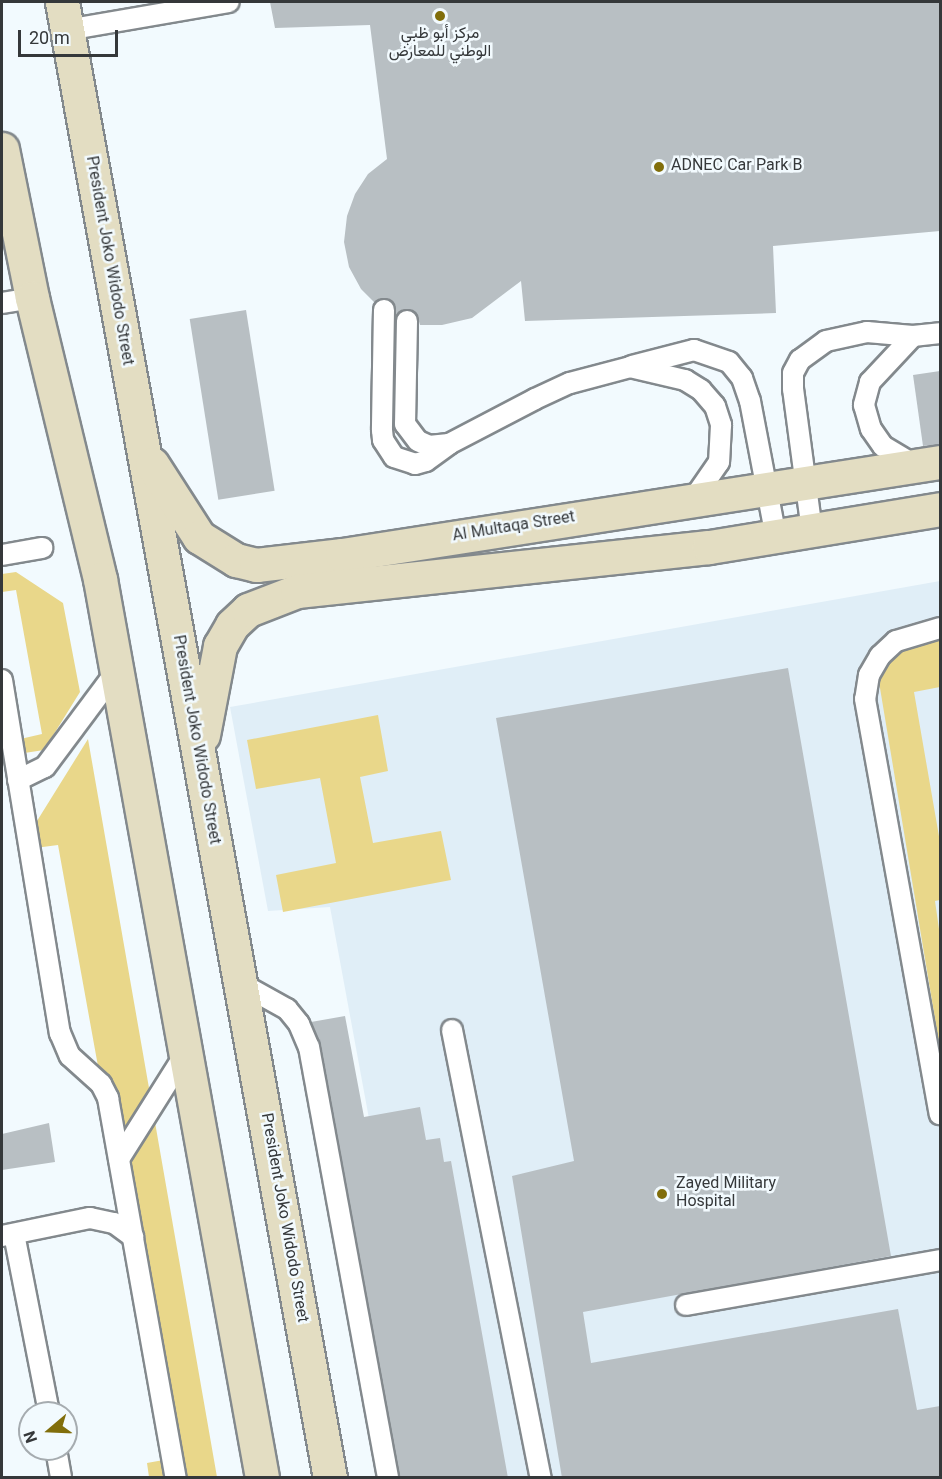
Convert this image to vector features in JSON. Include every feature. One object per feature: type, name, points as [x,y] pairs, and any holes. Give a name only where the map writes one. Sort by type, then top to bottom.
[{"type":"street","name":"President Joko Widodo Street","points":[[64,16],[330,1478]]},
{"type":"street","points":[[2,149],[17,300],[78,479],[118,669],[262,1478]]},
{"type":"street","name":"Al Multaqa Street","points":[[142,447],[199,537],[236,560],[256,565],[342,555],[928,464]]},
{"type":"street","points":[[199,757],[220,646],[232,626],[248,610],[269,599],[330,586],[710,547],[940,509]]},
{"type":"lane","points":[[64,16],[229,2]]},
{"type":"lane","points":[[384,310],[382,430],[387,449],[404,462],[415,464],[426,461],[449,444],[570,383],[694,350],[729,362],[742,378],[750,401],[776,537]]},
{"type":"lane","points":[[407,321],[405,424],[418,441],[429,446],[449,444]]},
{"type":"lane","points":[[812,531],[793,389],[794,373],[800,360],[826,341],[884,331],[913,336],[940,333]]},
{"type":"lane","points":[[913,336],[870,382],[864,405],[871,429],[883,446],[928,464]]},
{"type":"lane","points":[[630,367],[685,380],[701,390],[715,406],[721,425],[718,462],[692,501]]},
{"type":"lane","points":[[2,555],[42,548]]},
{"type":"lane","points":[[940,628],[916,632],[888,649],[869,675],[865,699],[940,1114]]},
{"type":"lane","points":[[18,780],[45,767],[118,669]]},
{"type":"lane","points":[[2,680],[60,1034],[70,1056],[101,1084],[108,1098],[176,1478]]},
{"type":"lane","points":[[240,983],[287,1010],[299,1024],[309,1047],[388,1478]]},
{"type":"lane","points":[[452,1030],[541,1478]]},
{"type":"lane","points":[[119,1159],[185,1054]]},
{"type":"lane","points":[[46,1401],[8,1235],[90,1218],[114,1223],[133,1237]]},
{"type":"lane","points":[[686,1305],[940,1260]]},
{"type":"lane","points":[[58,1461],[61,1478]]},
{"type":"shaded area","points":[[16,572],[63,603],[80,692],[44,750],[18,754],[16,740],[42,734],[16,590],[2,592],[2,574]]},
{"type":"shaded area","name":"Zayed Military Hospital","points":[[940,581],[940,1477],[435,1477],[330,907],[268,911],[230,707]]},
{"type":"shaded area","points":[[940,629],[940,687],[914,692],[940,842],[940,900],[935,901],[940,936],[940,1049],[878,676],[898,645]]},
{"type":"shaded area","points":[[378,715],[388,771],[360,777],[373,843],[441,831],[451,880],[283,912],[276,875],[336,863],[320,778],[256,789],[247,740]]},
{"type":"shaded area","points":[[88,739],[217,1477],[149,1477],[147,1463],[169,1459],[58,845],[35,848],[32,829]]},
{"type":"building","name":"ADNEC Car Park B","points":[[270,2],[940,2],[940,231],[773,246],[776,313],[525,321],[521,281],[472,318],[442,325],[420,325],[417,315],[407,309],[396,317],[391,300],[384,298],[375,303],[361,289],[349,267],[344,242],[347,216],[355,194],[368,174],[387,159],[370,25],[275,28]]},
{"type":"building","points":[[246,310],[275,491],[218,500],[190,319]]},
{"type":"building","points":[[940,371],[940,444],[923,446],[913,375]]},
{"type":"building","points":[[788,668],[891,1256],[583,1312],[591,1363],[898,1309],[917,1410],[940,1406],[940,1478],[562,1478],[512,1176],[574,1161],[496,718]]},
{"type":"building","points":[[345,1016],[364,1117],[420,1107],[426,1140],[440,1138],[444,1162],[451,1161],[508,1478],[400,1478],[321,1045],[311,1022]]},
{"type":"building","points":[[49,1123],[55,1162],[2,1170],[2,1134]]},
{"type":"place","name":"مركز أبو ظبي الوطني للمعارض","points":[[440,16]]},
{"type":"place","name":"ADNEC Car Park B","points":[[659,167]]},
{"type":"place","name":"Zayed Military Hospital","points":[[662,1194]]}]
